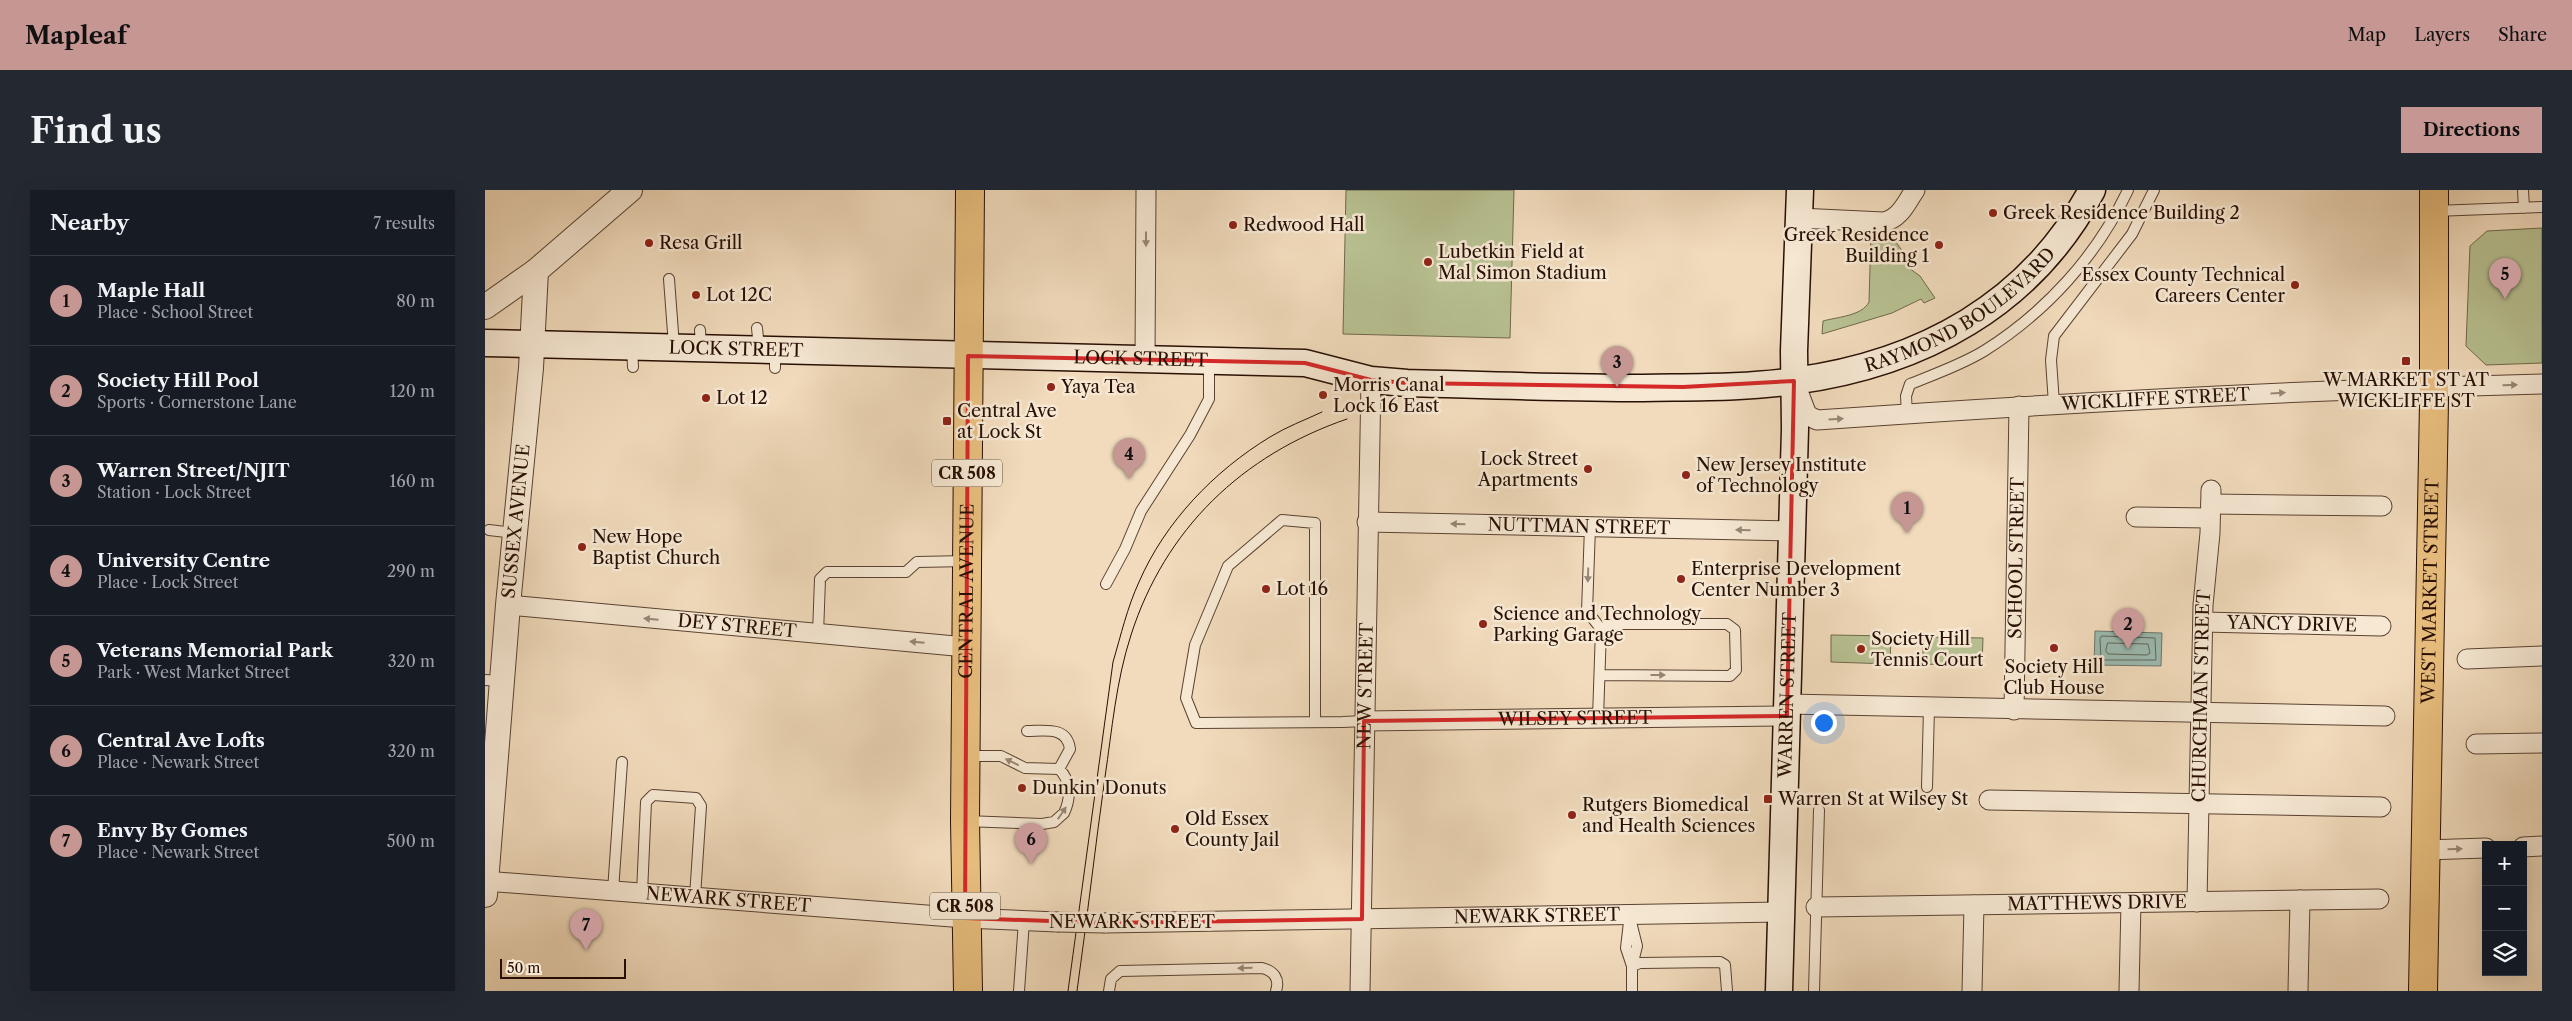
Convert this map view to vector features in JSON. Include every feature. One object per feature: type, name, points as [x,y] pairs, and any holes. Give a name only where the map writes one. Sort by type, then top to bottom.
[{"type":"main road","name":"CENTRAL AVENUE","points":[[968,991],[965,918],[965,821],[970,190]]},
{"type":"main road","name":"WARREN STREET","points":[[1779,991],[1800,190]]},
{"type":"main road","name":"RAYMOND BOULEVARD","points":[[1794,381],[1904,354],[1945,336],[1983,314],[2019,286],[2049,256],[2093,190]]},
{"type":"main road","name":"WEST MARKET STREET","points":[[2423,991],[2434,387],[2433,201]]},
{"type":"main road","name":"LOCK STREET","points":[[485,343],[533,344],[632,356],[701,338],[766,348],[968,356],[1305,363],[1371,380],[1407,384],[1683,388],[1794,381]]},
{"type":"street","points":[[485,307],[537,271],[630,190]]},
{"type":"street","points":[[1145,360],[1146,190]]},
{"type":"street","points":[[1799,218],[1891,221],[1898,215],[1915,190]]},
{"type":"street","name":"SUSSEX AVENUE","points":[[485,886],[493,681],[508,605],[516,533],[533,344],[537,271]]},
{"type":"street","name":"NEW STREET","points":[[1360,991],[1371,380]]},
{"type":"street","name":"WICKLIFFE STREET","points":[[1794,381],[1807,415],[1817,420],[2054,404],[2378,388],[2542,384]]},
{"type":"street","name":"SCHOOL STREET","points":[[2013,710],[2019,406]]},
{"type":"street","points":[[2136,517],[2211,504],[2382,506]]},
{"type":"street","name":"CHURCHMAN STREET","points":[[2197,902],[2203,622],[2211,504]]},
{"type":"street","name":"NUTTMAN STREET","points":[[1367,522],[1791,530]]},
{"type":"street","name":"DEY STREET","points":[[508,605],[966,646]]},
{"type":"street","name":"YANCY DRIVE","points":[[2203,622],[2381,626]]},
{"type":"street","points":[[2467,659],[2542,656]]},
{"type":"street","name":"WILSEY STREET","points":[[1364,721],[1598,718],[1787,710],[1929,708],[2385,716]]},
{"type":"street","points":[[2476,744],[2542,743]]},
{"type":"street","points":[[1989,800],[2381,807]]},
{"type":"street","points":[[2527,847],[2542,846]]},
{"type":"street","points":[[2425,850],[2482,848]]},
{"type":"street","name":"NEWARK STREET","points":[[485,886],[613,891],[965,918],[1105,923],[1781,912]]},
{"type":"street","name":"MATTHEWS DRIVE","points":[[1816,907],[2379,899]]},
{"type":"street","points":[[2298,991],[2300,900]]},
{"type":"street","points":[[2129,991],[2131,903]]},
{"type":"street","points":[[1972,991],[1974,905]]},
{"type":"lane","points":[[1907,414],[1906,396],[1911,384],[1984,351],[2037,311],[2067,282],[2102,236],[2128,190]]},
{"type":"lane","points":[[2054,404],[2051,360],[2054,336],[2132,234],[2154,190]]},
{"type":"lane","points":[[2523,190],[2524,208]]},
{"type":"lane","points":[[2433,201],[2524,208],[2542,207]]},
{"type":"lane","points":[[669,279],[674,346]]},
{"type":"lane","points":[[1106,584],[1125,549],[1141,511],[1190,435],[1209,399],[1209,361]]},
{"type":"lane","points":[[1315,722],[1315,523],[1282,520],[1228,566],[1195,645],[1186,698],[1196,723],[1315,722],[1364,721]]},
{"type":"lane","points":[[1590,526],[1587,611],[1606,626],[1727,624],[1735,630],[1737,670],[1730,676],[1605,675]]},
{"type":"lane","points":[[489,530],[516,533]]},
{"type":"lane","points":[[818,634],[820,579],[827,572],[906,572],[917,562],[967,561]]},
{"type":"lane","points":[[1598,718],[1605,675],[1606,626]]},
{"type":"lane","points":[[1927,787],[1929,708]]},
{"type":"lane","points":[[1027,731],[1059,732],[1066,737],[1070,749],[1059,769]]},
{"type":"lane","points":[[965,821],[1042,824],[1057,820],[1066,808],[1068,787],[1065,776],[1059,769],[1025,768],[1001,756],[966,756]]},
{"type":"lane","points":[[613,891],[622,762]]},
{"type":"lane","points":[[642,893],[646,802],[653,795],[696,798],[701,806],[695,897]]},
{"type":"lane","points":[[1814,991],[1819,810]]},
{"type":"lane","points":[[1629,914],[1626,948],[1632,966],[1632,991]]},
{"type":"lane","points":[[1019,991],[1024,921]]},
{"type":"lane","points":[[1632,966],[1640,963],[1720,962],[1725,965],[1727,972],[1727,991]]},
{"type":"lane","points":[[1109,991],[1111,979],[1120,971],[1262,968],[1273,972],[1278,985],[1276,991]]},
{"type":"highlighted area","points":[[968,356],[1305,363],[1371,380],[1407,383],[1683,387],[1794,381],[1787,716],[1364,721],[1362,919],[1105,923],[965,918]]},
{"type":"green space","name":"Lubetkin Field at Mal Simon Stadium","points":[[1346,190],[1514,190],[1510,338],[1343,334]]},
{"type":"green space","points":[[2542,228],[2542,363],[2486,365],[2466,346],[2470,246],[2487,231]]},
{"type":"green space","points":[[1889,232],[1905,255],[1909,268],[1920,276],[1935,298],[1924,303],[1921,299],[1892,313],[1822,334],[1823,321],[1855,313],[1866,307],[1869,302],[1871,233]]},
{"type":"green space","name":"Society Hill Tennis Court","points":[[1831,635],[1891,636],[1890,664],[1831,662]]},
{"type":"green space","name":"Society Hill Tennis Court","points":[[1923,637],[1983,638],[1982,666],[1923,664]]},
{"type":"water","points":[[2095,631],[2162,633],[2161,666],[2094,665]]},
{"type":"tram line","points":[[1068,991],[1113,662],[1139,582],[1150,560],[1177,519],[1211,482],[1249,451],[1270,437],[1322,412]]},
{"type":"tram line","points":[[1077,991],[1118,688],[1131,635],[1146,597],[1164,562],[1187,530],[1212,501],[1241,475],[1274,453],[1309,434],[1347,419]]},
{"type":"place","name":"Greek Residence Building 2","points":[[1993,213]]},
{"type":"place","name":"Redwood Hall","points":[[1233,225]]},
{"type":"place","name":"Resa Grill","points":[[649,243]]},
{"type":"place","name":"Greek Residence Building 1","points":[[1939,245]]},
{"type":"place","name":"Lubetkin Field at Mal Simon Stadium","points":[[1428,262]]},
{"type":"place","name":"Essex County Technical Careers Center","points":[[2295,285]]},
{"type":"place","name":"Lot 12C","points":[[696,295]]},
{"type":"place","name":"Veterans Memorial Park","points":[[2505,299]]},
{"type":"place","name":"W MARKET ST AT WICKLIFFE ST","points":[[2406,361]]},
{"type":"place","name":"Yaya Tea","points":[[1051,387]]},
{"type":"place","name":"Warren Street/NJIT","points":[[1617,387]]},
{"type":"place","name":"Morris Canal Lock 16 East","points":[[1323,395]]},
{"type":"place","name":"Lot 12","points":[[706,398]]},
{"type":"place","name":"Central Ave at Lock St","points":[[947,421]]},
{"type":"place","name":"Lock Street Apartments","points":[[1588,469]]},
{"type":"place","name":"New Jersey Institute of Technology","points":[[1686,475]]},
{"type":"place","name":"University Centre","points":[[1129,479]]},
{"type":"place","name":"Maple Hall","points":[[1907,533]]},
{"type":"place","name":"New Hope Baptist Church","points":[[582,547]]},
{"type":"place","name":"Enterprise Development Center Number 3","points":[[1681,579]]},
{"type":"place","name":"Lot 16","points":[[1266,589]]},
{"type":"place","name":"Science and Technology Parking Garage","points":[[1483,624]]},
{"type":"place","name":"Society Hill Club House","points":[[2054,648]]},
{"type":"place","name":"Society Hill Tennis Court","points":[[1861,649]]},
{"type":"place","name":"Society Hill Pool","points":[[2128,649]]},
{"type":"place","name":"Dunkin' Donuts","points":[[1022,788]]},
{"type":"place","name":"Warren St at Wilsey St","points":[[1768,799]]},
{"type":"place","name":"Rutgers Biomedical and Health Sciences","points":[[1572,815]]},
{"type":"place","name":"Old Essex County Jail","points":[[1175,829]]},
{"type":"place","name":"Central Ave Lofts","points":[[1031,864]]},
{"type":"place","name":"Envy By Gomes","points":[[586,950]]}]
